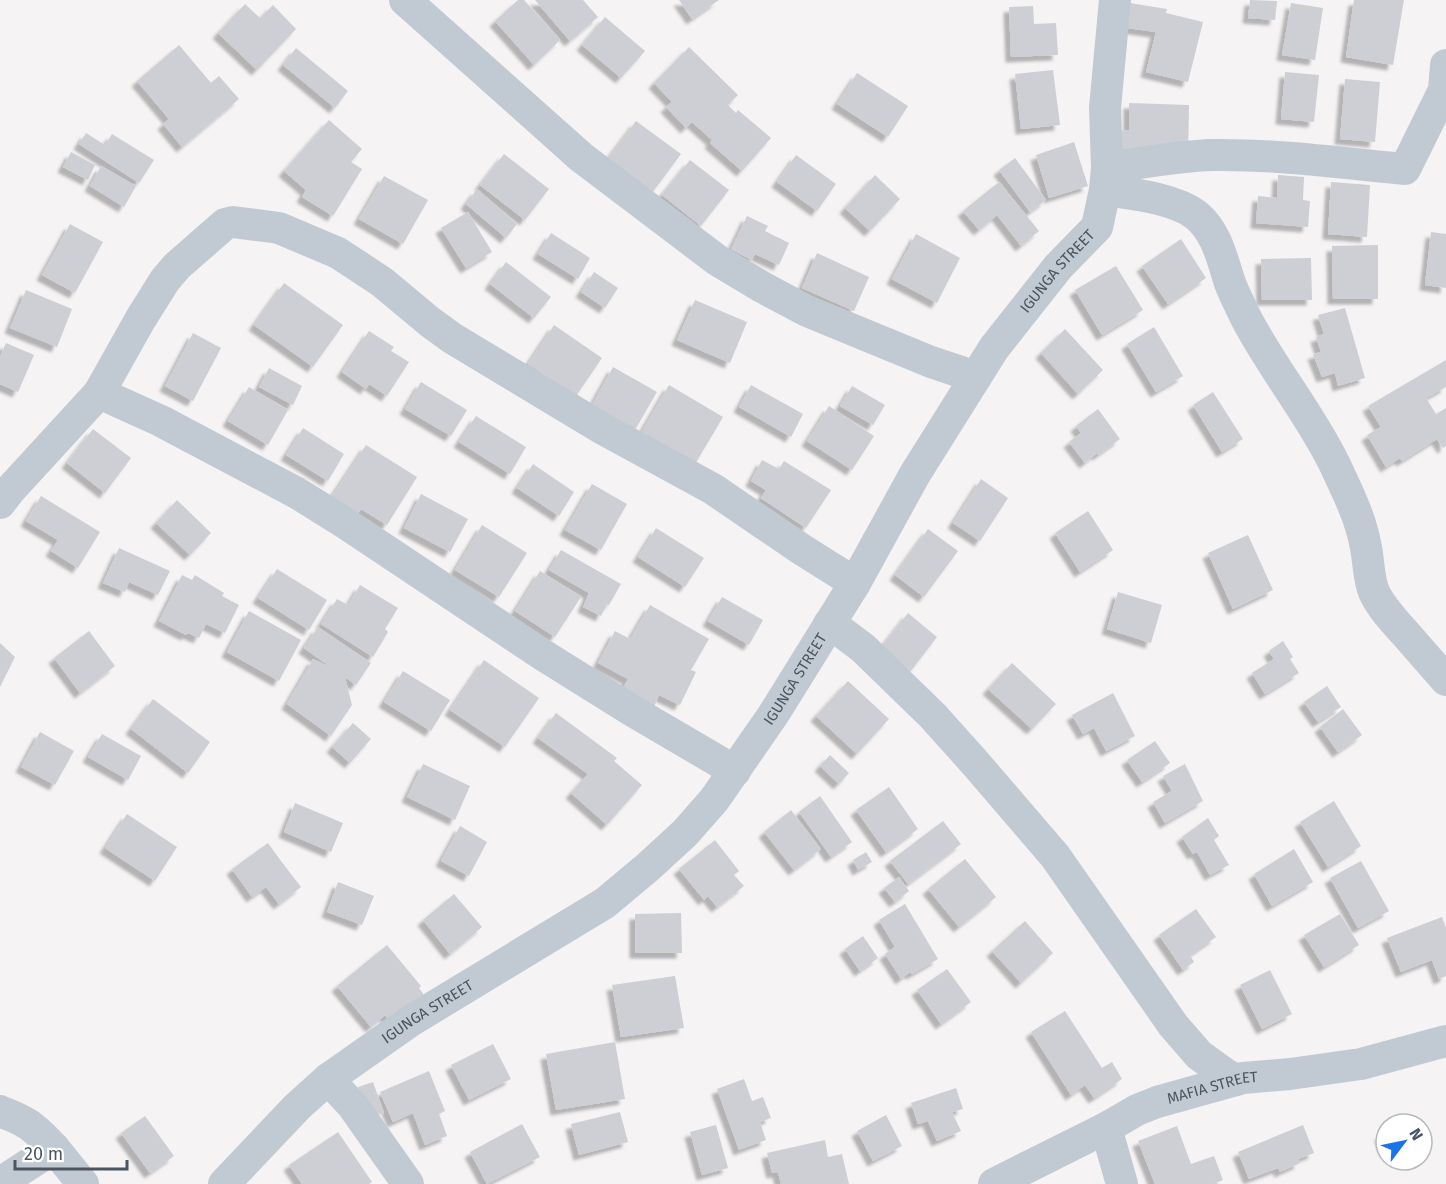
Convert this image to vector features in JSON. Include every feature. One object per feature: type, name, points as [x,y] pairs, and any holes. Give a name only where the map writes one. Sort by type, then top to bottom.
[{"type":"street","points":[[405,0],[581,157],[717,260],[807,311],[922,359],[976,377]]},
{"type":"street","name":"IGUNGA STREET","points":[[224,1184],[297,1107],[328,1079],[412,1020],[605,903],[648,867],[714,800],[772,715],[855,583],[915,474],[994,348],[1058,267],[1097,227],[1106,179],[1105,108],[1115,0]]},
{"type":"street","points":[[1106,179],[1210,155],[1304,158],[1405,169],[1445,81]]},
{"type":"street","points":[[1106,179],[1179,206],[1195,214],[1206,226],[1217,243],[1231,285],[1250,326],[1317,432],[1334,464],[1362,529],[1372,588],[1376,596],[1392,619],[1446,680]]},
{"type":"street","points":[[0,503],[99,393],[165,280],[177,266],[228,222],[279,228],[338,253],[382,282],[452,338],[603,429],[713,489],[855,583]]},
{"type":"street","points":[[99,393],[161,421],[297,493],[631,710],[735,771]]},
{"type":"street","points":[[829,624],[863,648],[969,756],[1055,856],[1173,1025],[1199,1055],[1236,1080]]},
{"type":"street","name":"MAFIA STREET","points":[[994,1184],[1156,1102],[1236,1080],[1360,1064],[1446,1041]]},
{"type":"street","points":[[328,1079],[353,1106],[408,1184]]},
{"type":"street","points":[[0,1111],[33,1127],[54,1148],[83,1184]]},
{"type":"street","points":[[1106,1128],[1122,1184]]},
{"type":"street","points":[[0,1183],[54,1148]]},
{"type":"building","points":[[518,0],[524,0],[560,40],[534,65],[495,21]]},
{"type":"building","points":[[535,0],[583,0],[598,17],[570,41]]},
{"type":"building","points":[[679,0],[719,0],[692,19]]},
{"type":"building","points":[[1250,0],[1277,1],[1275,20],[1248,18]]},
{"type":"building","points":[[1354,0],[1404,0],[1393,65],[1346,57]]},
{"type":"building","points":[[1130,3],[1167,9],[1166,13],[1203,22],[1188,82],[1146,72],[1156,32],[1127,28]]},
{"type":"building","points":[[1291,3],[1323,8],[1315,60],[1282,55]]},
{"type":"building","points":[[245,4],[260,18],[273,5],[296,29],[257,70],[218,33]]},
{"type":"building","points":[[1033,6],[1034,24],[1056,23],[1058,55],[1011,57],[1009,7]]},
{"type":"building","points":[[605,17],[645,51],[621,78],[582,45]]},
{"type":"building","points":[[179,45],[211,83],[219,76],[239,99],[182,147],[163,124],[169,119],[137,81]]},
{"type":"building","points":[[689,47],[738,95],[728,105],[736,113],[738,110],[771,138],[742,171],[710,143],[712,140],[692,122],[686,128],[666,107],[672,102],[654,83]]},
{"type":"building","points":[[296,48],[348,91],[335,108],[283,65]]},
{"type":"building","points":[[1053,70],[1060,125],[1021,129],[1015,74]]},
{"type":"building","points":[[1285,72],[1319,75],[1314,122],[1281,119]]},
{"type":"building","points":[[857,73],[908,106],[888,137],[837,104]]},
{"type":"building","points":[[1345,79],[1380,82],[1375,142],[1340,139]]},
{"type":"building","points":[[1129,103],[1189,105],[1188,157],[1114,156],[1114,131],[1129,130]]},
{"type":"building","points":[[329,120],[362,149],[351,162],[362,169],[333,216],[302,197],[306,190],[284,171]]},
{"type":"building","points":[[636,121],[681,154],[652,193],[607,160]]},
{"type":"building","points":[[86,133],[105,145],[112,134],[154,160],[139,183],[79,144]]},
{"type":"building","points":[[1074,142],[1088,186],[1049,198],[1036,155]]},
{"type":"building","points":[[71,152],[95,165],[88,180],[63,167]]},
{"type":"building","points":[[504,154],[549,189],[525,220],[480,185]]},
{"type":"building","points":[[796,155],[836,184],[817,211],[777,182]]},
{"type":"building","points":[[1015,158],[1046,200],[1030,212],[999,170]]},
{"type":"building","points":[[690,160],[729,190],[701,226],[662,195]]},
{"type":"building","points":[[101,166],[136,186],[124,207],[90,186]]},
{"type":"building","points":[[875,175],[900,199],[870,231],[845,208]]},
{"type":"building","points":[[1278,175],[1304,177],[1303,200],[1310,201],[1308,227],[1256,223],[1258,196],[1277,198]]},
{"type":"building","points":[[384,176],[428,200],[403,244],[359,219]]},
{"type":"building","points":[[999,182],[1039,231],[1021,246],[997,215],[979,230],[963,211]]},
{"type":"building","points":[[1331,182],[1370,185],[1367,237],[1328,234]]},
{"type":"building","points":[[477,189],[517,224],[506,238],[466,204]]},
{"type":"building","points":[[468,212],[492,252],[466,268],[441,228]]},
{"type":"building","points":[[747,216],[768,226],[765,231],[789,243],[779,265],[755,254],[752,260],[731,249]]},
{"type":"building","points":[[70,224],[103,242],[75,293],[42,275]]},
{"type":"building","points":[[1431,232],[1446,234],[1446,288],[1425,285]]},
{"type":"building","points":[[551,233],[590,258],[578,279],[538,254]]},
{"type":"building","points":[[916,234],[960,258],[937,303],[892,279]]},
{"type":"building","points":[[1181,239],[1206,278],[1168,304],[1142,266]]},
{"type":"building","points":[[1378,245],[1378,299],[1333,299],[1332,246]]},
{"type":"building","points":[[817,253],[869,277],[854,311],[802,288]]},
{"type":"building","points":[[1311,258],[1312,300],[1262,300],[1261,259]]},
{"type":"building","points":[[506,262],[551,297],[534,318],[490,284]]},
{"type":"building","points":[[1116,266],[1143,310],[1102,335],[1075,290]]},
{"type":"building","points":[[594,272],[618,288],[605,308],[581,292]]},
{"type":"building","points":[[284,283],[343,325],[313,367],[254,325]]},
{"type":"building","points":[[26,290],[72,309],[57,347],[10,328]]},
{"type":"building","points":[[695,300],[747,322],[730,363],[677,340]]},
{"type":"building","points":[[1345,308],[1365,378],[1338,386],[1335,373],[1322,377],[1313,354],[1321,352],[1316,337],[1324,334],[1318,315]]},
{"type":"building","points":[[554,325],[602,358],[576,396],[528,364]]},
{"type":"building","points":[[1154,327],[1183,376],[1156,392],[1127,344]]},
{"type":"building","points":[[1065,329],[1103,370],[1078,394],[1041,353]]},
{"type":"building","points":[[369,331],[394,347],[391,351],[409,362],[387,396],[369,384],[366,389],[342,372]]},
{"type":"building","points":[[193,333],[221,348],[193,401],[165,386]]},
{"type":"building","points":[[6,343],[34,355],[18,392],[0,384],[0,357]]},
{"type":"building","points":[[1446,360],[1446,387],[1426,398],[1436,414],[1446,408],[1446,446],[1443,448],[1437,439],[1402,461],[1400,458],[1386,467],[1367,435],[1381,427],[1368,406]]},
{"type":"building","points":[[613,367],[657,392],[635,430],[592,405]]},
{"type":"building","points":[[269,368],[302,386],[293,405],[259,387]]},
{"type":"building","points":[[421,382],[467,410],[451,436],[405,409]]},
{"type":"building","points":[[669,385],[723,417],[691,471],[637,440]]},
{"type":"building","points":[[751,385],[803,414],[791,437],[739,407]]},
{"type":"building","points":[[852,386],[885,405],[873,425],[840,406]]},
{"type":"building","points":[[249,387],[288,410],[268,445],[228,421]]},
{"type":"building","points":[[1213,392],[1243,439],[1222,452],[1193,405]]},
{"type":"building","points":[[829,406],[874,436],[852,470],[807,441]]},
{"type":"building","points":[[1098,409],[1120,439],[1085,463],[1069,442],[1081,433],[1076,426]]},
{"type":"building","points":[[476,416],[526,447],[510,474],[459,442]]},
{"type":"building","points":[[303,428],[344,454],[328,481],[286,455]]},
{"type":"building","points":[[93,429],[131,458],[105,493],[67,463]]},
{"type":"building","points":[[366,445],[417,477],[387,525],[361,509],[357,515],[331,498]]},
{"type":"building","points":[[762,460],[779,469],[784,461],[831,490],[806,528],[761,498],[766,490],[751,481]]},
{"type":"building","points":[[533,464],[574,492],[559,516],[517,488]]},
{"type":"building","points":[[981,479],[1008,498],[980,541],[953,523]]},
{"type":"building","points":[[592,484],[627,504],[601,550],[565,530]]},
{"type":"building","points":[[421,494],[468,519],[450,552],[404,528]]},
{"type":"building","points":[[41,496],[100,532],[78,568],[51,551],[58,540],[26,521]]},
{"type":"building","points":[[177,500],[211,533],[190,555],[156,523]]},
{"type":"building","points":[[1088,511],[1113,550],[1080,572],[1055,533]]},
{"type":"building","points":[[482,525],[527,553],[499,597],[455,570]]},
{"type":"building","points":[[656,528],[704,558],[685,587],[638,557]]},
{"type":"building","points":[[928,529],[958,551],[924,597],[895,575]]},
{"type":"building","points":[[1248,535],[1273,590],[1233,609],[1208,553]]},
{"type":"building","points":[[119,548],[170,571],[158,595],[129,582],[125,592],[103,583]]},
{"type":"building","points":[[561,550],[621,584],[601,616],[583,607],[589,593],[549,570]]},
{"type":"building","points":[[277,569],[327,600],[309,630],[258,598]]},
{"type":"building","points":[[540,571],[581,597],[555,637],[515,611]]},
{"type":"building","points":[[182,575],[192,580],[195,575],[224,593],[222,596],[239,605],[225,633],[206,624],[199,638],[188,633],[186,635],[159,621]]},
{"type":"building","points":[[360,585],[398,608],[385,629],[388,632],[373,657],[321,624],[337,599],[348,605]]},
{"type":"building","points":[[1118,592],[1162,605],[1151,643],[1107,629]]},
{"type":"building","points":[[722,597],[763,620],[749,645],[708,621]]},
{"type":"building","points":[[650,605],[709,639],[691,670],[696,672],[680,705],[659,695],[654,707],[622,690],[628,679],[598,663],[615,631],[630,639]]},
{"type":"building","points":[[249,611],[301,640],[279,681],[227,652]]},
{"type":"building","points":[[908,613],[937,637],[910,672],[880,649]]},
{"type":"building","points":[[318,627],[371,663],[356,685],[345,677],[352,705],[331,736],[287,704],[313,659],[332,668],[304,648]]},
{"type":"building","points":[[89,631],[115,666],[80,693],[54,658]]},
{"type":"building","points":[[1283,641],[1299,673],[1265,694],[1252,673],[1274,659],[1269,651]]},
{"type":"building","points":[[0,643],[15,657],[0,687]]},
{"type":"building","points":[[484,660],[539,698],[505,747],[450,710]]},
{"type":"building","points":[[1012,663],[1056,704],[1032,729],[988,689]]},
{"type":"building","points":[[403,671],[450,700],[431,731],[384,702]]},
{"type":"building","points":[[848,681],[889,719],[857,754],[816,716]]},
{"type":"building","points":[[1327,686],[1341,707],[1318,722],[1304,702]]},
{"type":"building","points":[[1113,693],[1135,736],[1106,751],[1094,728],[1083,734],[1072,715]]},
{"type":"building","points":[[153,699],[210,742],[188,773],[131,729]]},
{"type":"building","points":[[1343,709],[1362,735],[1338,752],[1320,727]]},
{"type":"building","points":[[556,713],[617,758],[614,761],[642,785],[607,825],[571,793],[588,774],[538,738]]},
{"type":"building","points":[[353,723],[371,739],[350,763],[332,747]]},
{"type":"building","points":[[40,732],[74,751],[55,785],[21,767]]},
{"type":"building","points":[[102,734],[141,756],[128,780],[88,757]]},
{"type":"building","points":[[1155,741],[1170,763],[1142,782],[1127,760]]},
{"type":"building","points":[[830,755],[849,773],[839,784],[820,766]]},
{"type":"building","points":[[423,764],[470,786],[455,820],[407,797]]},
{"type":"building","points":[[1185,764],[1203,801],[1165,823],[1153,802],[1172,791],[1163,776]]},
{"type":"building","points":[[889,787],[918,829],[886,852],[856,810]]},
{"type":"building","points":[[820,796],[852,842],[831,857],[799,812]]},
{"type":"building","points":[[1334,801],[1361,846],[1328,867],[1300,822]]},
{"type":"building","points":[[295,803],[343,823],[331,852],[284,832]]},
{"type":"building","points":[[791,810],[821,849],[794,870],[764,832]]},
{"type":"building","points":[[127,814],[177,847],[155,881],[105,848]]},
{"type":"building","points":[[1208,818],[1219,836],[1214,840],[1229,865],[1210,875],[1197,852],[1193,854],[1182,837]]},
{"type":"building","points":[[943,821],[961,844],[908,884],[890,861]]},
{"type":"building","points":[[460,826],[487,842],[469,876],[441,861]]},
{"type":"building","points":[[715,840],[739,871],[734,875],[744,886],[717,907],[708,896],[704,900],[679,869]]},
{"type":"building","points":[[268,843],[301,887],[279,904],[266,887],[252,897],[232,869]]},
{"type":"building","points":[[1294,849],[1313,882],[1272,906],[1254,874]]},
{"type":"building","points":[[866,852],[872,862],[858,870],[853,860]]},
{"type":"building","points":[[965,859],[996,897],[959,927],[928,889]]},
{"type":"building","points":[[1361,861],[1389,911],[1358,928],[1330,878]]},
{"type":"building","points":[[899,877],[909,891],[895,902],[884,888]]},
{"type":"building","points":[[338,882],[374,896],[362,925],[327,912]]},
{"type":"building","points":[[454,894],[482,927],[450,954],[423,920]]},
{"type":"building","points":[[905,904],[938,959],[912,974],[910,972],[901,979],[885,954],[895,947],[879,920]]},
{"type":"building","points":[[1196,909],[1216,937],[1190,955],[1194,962],[1183,970],[1159,935]]},
{"type":"building","points":[[681,913],[682,953],[635,953],[635,914]]},
{"type":"building","points":[[1340,914],[1359,945],[1324,967],[1304,935]]},
{"type":"building","points":[[1442,917],[1446,928],[1446,976],[1439,979],[1432,960],[1401,972],[1387,938]]},
{"type":"building","points":[[1025,921],[1053,953],[1021,983],[992,951]]},
{"type":"building","points":[[863,936],[878,958],[860,971],[845,949]]},
{"type":"building","points":[[387,945],[421,986],[419,988],[428,1001],[394,1027],[385,1015],[371,1027],[337,986]]},
{"type":"building","points":[[947,969],[971,1002],[941,1024],[917,990]]},
{"type":"building","points":[[1270,970],[1292,1014],[1262,1029],[1240,985]]},
{"type":"building","points":[[675,976],[684,1028],[621,1037],[612,985]]},
{"type":"building","points":[[1065,1011],[1102,1068],[1112,1062],[1122,1079],[1094,1098],[1085,1085],[1071,1095],[1031,1032]]},
{"type":"building","points":[[615,1042],[625,1099],[556,1110],[546,1054]]},
{"type":"building","points":[[493,1044],[511,1079],[469,1100],[451,1065]]},
{"type":"building","points":[[429,1071],[445,1111],[439,1114],[447,1136],[425,1145],[413,1113],[393,1122],[380,1092]]},
{"type":"building","points":[[744,1079],[752,1101],[763,1097],[771,1118],[760,1122],[766,1140],[739,1150],[717,1089]]},
{"type":"building","points":[[373,1082],[384,1113],[368,1118],[358,1087]]},
{"type":"building","points":[[956,1088],[963,1109],[952,1112],[961,1131],[937,1141],[928,1121],[918,1124],[911,1103]]},
{"type":"building","points":[[620,1112],[628,1142],[579,1155],[571,1124]]},
{"type":"building","points":[[886,1115],[902,1146],[873,1161],[857,1131]]},
{"type":"building","points":[[145,1116],[174,1156],[150,1173],[121,1133]]},
{"type":"building","points":[[522,1124],[540,1157],[487,1184],[470,1152]]},
{"type":"building","points":[[716,1125],[728,1168],[702,1175],[690,1132]]},
{"type":"building","points":[[1303,1125],[1314,1153],[1298,1159],[1300,1163],[1280,1172],[1278,1168],[1249,1179],[1238,1152]]},
{"type":"building","points":[[1177,1126],[1191,1164],[1214,1156],[1223,1180],[1213,1184],[1155,1184],[1138,1141]]},
{"type":"building","points":[[338,1132],[372,1182],[369,1184],[302,1184],[289,1165]]},
{"type":"building","points":[[825,1140],[828,1157],[842,1154],[849,1184],[781,1184],[778,1172],[772,1173],[767,1153]]}]
